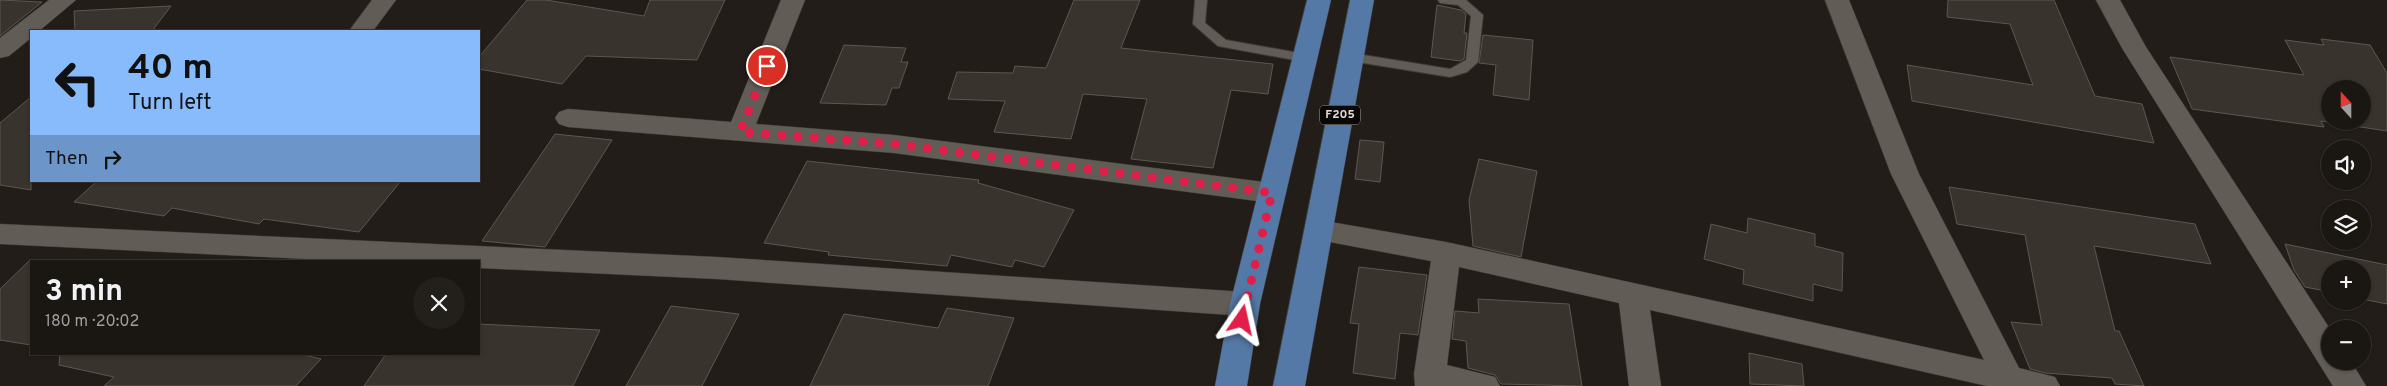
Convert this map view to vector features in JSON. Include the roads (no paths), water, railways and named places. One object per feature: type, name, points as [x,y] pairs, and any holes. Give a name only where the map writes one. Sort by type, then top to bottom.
[{"type":"main road","points":[[1230,386],[1245,304],[1319,0]]},
{"type":"main road","name":"F205","points":[[1289,386],[1362,0]]},
{"type":"street","points":[[0,50],[64,0]]},
{"type":"street","points":[[362,30],[384,0]]},
{"type":"street","points":[[740,132],[793,0]]},
{"type":"street","points":[[1838,0],[1905,174],[2008,377]]},
{"type":"street","points":[[2108,0],[2134,48],[2321,340]]},
{"type":"street","points":[[568,118],[894,144],[1272,193]]},
{"type":"street","points":[[1319,230],[1446,253],[2044,386]]},
{"type":"street","points":[[0,234],[717,268],[1245,304]]},
{"type":"street","points":[[1446,253],[1430,380],[1484,386]]},
{"type":"street","points":[[1634,300],[1644,386]]},
{"type":"street","points":[[2340,370],[2350,386]]},
{"type":"lane","points":[[1201,0],[1199,24],[1222,44],[1305,58]]},
{"type":"lane","points":[[1351,57],[1450,73],[1463,69],[1472,62],[1477,15],[1462,2],[1444,0]]}]
